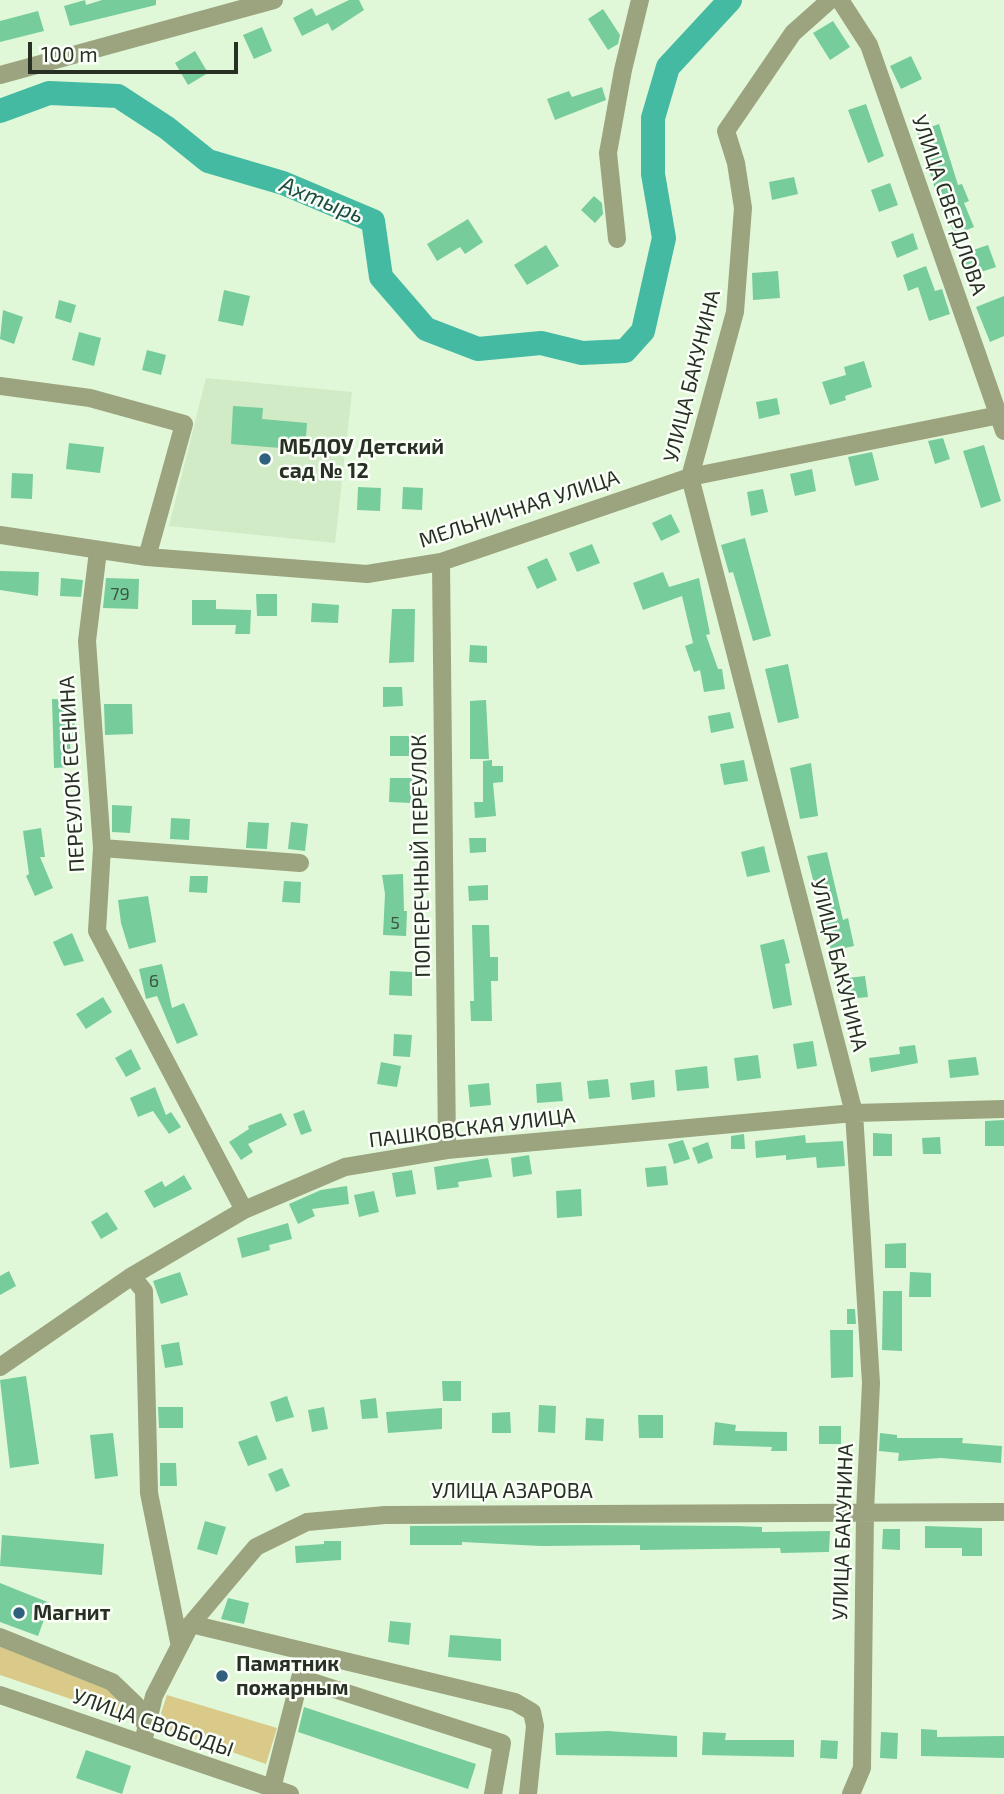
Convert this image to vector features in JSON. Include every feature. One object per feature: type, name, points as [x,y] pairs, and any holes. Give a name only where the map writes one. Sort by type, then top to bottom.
[{"type":"street","points":[[0,75],[274,0]]},
{"type":"street","points":[[617,239],[608,152],[623,70],[640,0]]},
{"type":"street","name":"УЛИЦА БАКУНИНА","points":[[830,0],[793,33],[726,131],[736,163],[743,208],[735,312],[690,477],[854,1113],[871,1383],[865,1511],[862,1768],[851,1794]]},
{"type":"street","name":"УЛИЦА СВЕРДЛОВА","points":[[840,0],[869,45],[1004,431]]},
{"type":"street","points":[[0,386],[90,398],[184,424],[147,557]]},
{"type":"street","name":"МЕЛЬНИЧНАЯ УЛИЦА","points":[[0,535],[147,557],[367,574],[441,562],[690,477],[1000,414]]},
{"type":"street","name":"ПЕРЕУЛОК ЕСЕНИНА","points":[[98,551],[87,641],[102,848],[97,932],[244,1210]]},
{"type":"street","name":"ПОПЕРЕЧНЫЙ ПЕРЕУЛОК","points":[[441,562],[447,1150]]},
{"type":"street","points":[[102,848],[300,863]]},
{"type":"street","name":"ПАШКОВСКАЯ УЛИЦА","points":[[0,1367],[132,1276],[244,1210],[345,1167],[447,1150],[854,1113],[1004,1109]]},
{"type":"street","points":[[132,1276],[144,1291],[149,1493],[179,1642]]},
{"type":"street","name":"УЛИЦА АЗАРОВА","points":[[144,1737],[154,1696],[179,1642],[191,1624],[256,1547],[307,1522],[385,1515],[1004,1512]]},
{"type":"street","points":[[191,1624],[514,1702],[532,1712],[536,1726],[528,1794]]},
{"type":"street","points":[[0,1637],[112,1682],[136,1705],[144,1737]]},
{"type":"street","points":[[272,1788],[300,1678],[502,1743],[493,1794]]},
{"type":"street","name":"УЛИЦА СВОБОДЫ","points":[[0,1695],[144,1737],[290,1794]]},
{"type":"shaded area","name":"МБДОУ Детский сад № 12","points":[[206,378],[352,392],[335,543],[169,526]]},
{"type":"shaded area","points":[[0,1645],[111,1691],[125,1704],[124,1717],[0,1675]]},
{"type":"shaded area","points":[[167,1695],[277,1728],[266,1764],[169,1730],[161,1713]]},
{"type":"building","points":[[85,0],[86,5],[102,0],[156,0],[156,5],[70,26],[64,6]]},
{"type":"building","points":[[349,0],[359,0],[364,10],[332,31],[328,23],[302,36],[293,18],[312,8],[316,16]]},
{"type":"building","points":[[603,9],[620,35],[618,44],[608,50],[588,19]]},
{"type":"building","points":[[38,11],[44,31],[0,42],[0,21]]},
{"type":"building","points":[[833,21],[850,47],[830,60],[813,33]]},
{"type":"building","points":[[262,27],[272,51],[254,59],[243,35]]},
{"type":"building","points":[[195,51],[208,73],[188,85],[175,63]]},
{"type":"building","points":[[911,56],[922,79],[901,89],[890,66]]},
{"type":"building","points":[[602,87],[606,100],[555,120],[547,99],[569,91],[572,97]]},
{"type":"building","points":[[866,104],[884,156],[868,163],[848,110]]},
{"type":"building","points":[[939,124],[958,185],[962,184],[969,201],[964,203],[974,227],[955,235],[945,210],[942,211],[917,132]]},
{"type":"building","points":[[794,177],[798,194],[772,200],[769,182]]},
{"type":"building","points":[[890,183],[898,205],[879,212],[871,190]]},
{"type":"building","points":[[594,196],[602,203],[603,214],[595,223],[581,210]]},
{"type":"building","points":[[468,219],[483,242],[465,254],[460,247],[437,261],[427,244]]},
{"type":"building","points":[[913,233],[918,249],[897,258],[891,242]]},
{"type":"building","points":[[546,245],[559,266],[527,285],[514,265]]},
{"type":"building","points":[[988,245],[996,267],[969,276],[961,254]]},
{"type":"building","points":[[926,266],[935,291],[942,289],[950,314],[929,321],[918,287],[908,291],[903,275]]},
{"type":"building","points":[[778,271],[780,298],[753,300],[752,273]]},
{"type":"building","points":[[224,290],[250,296],[243,326],[218,321]]},
{"type":"building","points":[[1004,296],[1004,336],[990,342],[976,307]]},
{"type":"building","points":[[59,300],[76,305],[71,323],[55,318]]},
{"type":"building","points":[[3,310],[23,317],[14,344],[0,339]]},
{"type":"building","points":[[79,332],[101,338],[94,366],[72,360]]},
{"type":"building","points":[[147,350],[166,355],[161,375],[142,370]]},
{"type":"building","points":[[864,361],[872,387],[845,396],[846,400],[830,405],[822,382],[846,375],[844,367]]},
{"type":"building","points":[[777,398],[780,414],[759,419],[756,402]]},
{"type":"building","points":[[233,406],[263,408],[262,419],[307,423],[305,450],[231,444]]},
{"type":"building","points":[[943,438],[950,459],[935,464],[928,441]]},
{"type":"building","points":[[69,443],[104,447],[100,473],[66,469]]},
{"type":"building","points":[[984,445],[1001,501],[981,508],[963,451]]},
{"type":"building","points":[[872,452],[879,480],[855,486],[848,457]]},
{"type":"building","points":[[812,469],[816,491],[795,496],[790,474]]},
{"type":"building","points":[[12,473],[33,474],[32,499],[11,498]]},
{"type":"building","points":[[358,487],[381,488],[380,511],[357,510]]},
{"type":"building","points":[[403,487],[423,488],[422,510],[402,509]]},
{"type":"building","points":[[763,489],[768,512],[751,516],[747,492]]},
{"type":"building","points":[[671,514],[680,532],[661,541],[652,523]]},
{"type":"building","points":[[745,538],[771,636],[753,641],[733,572],[729,573],[721,545]]},
{"type":"building","points":[[592,544],[600,563],[577,572],[569,553]]},
{"type":"building","points":[[547,558],[557,580],[537,589],[527,567]]},
{"type":"building","points":[[0,571],[39,572],[38,596],[0,590]]},
{"type":"building","points":[[663,572],[669,587],[699,578],[710,634],[706,635],[718,669],[722,669],[725,689],[704,692],[700,670],[694,672],[685,646],[693,643],[682,596],[643,610],[633,583]]},
{"type":"building","points":[[61,578],[83,580],[81,597],[60,596]]},
{"type":"building","points":[[106,578],[139,579],[138,609],[103,608]]},
{"type":"building","points":[[256,594],[277,594],[277,616],[257,616]]},
{"type":"building","points":[[192,600],[216,600],[216,609],[251,610],[250,634],[235,634],[236,625],[192,625]]},
{"type":"building","points":[[312,603],[339,605],[338,623],[311,622]]},
{"type":"building","points":[[392,609],[415,609],[414,662],[389,663]]},
{"type":"building","points":[[470,645],[487,646],[487,663],[469,662]]},
{"type":"building","points":[[788,664],[799,718],[778,723],[765,669]]},
{"type":"building","points":[[383,687],[402,687],[403,706],[383,707]]},
{"type":"building","points":[[52,699],[76,700],[74,740],[70,740],[71,767],[54,768]]},
{"type":"building","points":[[486,700],[489,759],[470,759],[470,701]]},
{"type":"building","points":[[104,704],[132,704],[133,734],[105,735]]},
{"type":"building","points":[[730,712],[734,728],[711,733],[708,716]]},
{"type":"building","points":[[390,736],[409,736],[409,756],[390,756]]},
{"type":"building","points":[[492,760],[492,766],[503,766],[503,782],[493,783],[496,816],[475,818],[474,802],[483,802],[483,761]]},
{"type":"building","points":[[744,760],[748,781],[724,785],[720,764]]},
{"type":"building","points":[[811,763],[818,816],[800,819],[790,768]]},
{"type":"building","points":[[390,778],[412,778],[411,803],[389,802]]},
{"type":"building","points":[[112,805],[132,806],[130,833],[112,832]]},
{"type":"building","points":[[171,818],[190,819],[189,840],[170,839]]},
{"type":"building","points":[[248,822],[269,823],[267,849],[246,848]]},
{"type":"building","points":[[291,822],[308,824],[305,851],[288,849]]},
{"type":"building","points":[[41,828],[45,857],[40,857],[53,888],[35,896],[26,876],[29,874],[23,831]]},
{"type":"building","points":[[469,838],[486,838],[486,852],[470,853]]},
{"type":"building","points":[[764,846],[770,872],[747,877],[741,852]]},
{"type":"building","points":[[827,852],[843,920],[848,918],[854,946],[831,951],[807,856]]},
{"type":"building","points":[[403,874],[404,911],[407,911],[406,936],[383,935],[385,894],[382,875]]},
{"type":"building","points":[[190,876],[208,876],[207,893],[189,892]]},
{"type":"building","points":[[284,881],[301,882],[300,903],[282,902]]},
{"type":"building","points":[[488,885],[488,900],[469,901],[468,886]]},
{"type":"building","points":[[148,896],[156,942],[129,949],[121,923],[118,900]]},
{"type":"building","points":[[472,925],[489,925],[490,957],[498,957],[498,981],[491,981],[492,1021],[471,1021],[470,1001],[474,1001]]},
{"type":"building","points":[[72,933],[84,961],[64,966],[53,942]]},
{"type":"building","points":[[784,939],[790,963],[785,964],[792,1005],[773,1009],[760,945]]},
{"type":"building","points":[[162,964],[172,1008],[184,1003],[198,1035],[177,1044],[157,996],[146,999],[139,969]]},
{"type":"building","points":[[390,971],[412,972],[412,996],[389,995]]},
{"type":"building","points":[[865,976],[868,997],[849,999],[847,978]]},
{"type":"building","points":[[103,997],[112,1012],[86,1029],[76,1014]]},
{"type":"building","points":[[394,1034],[412,1035],[410,1057],[393,1056]]},
{"type":"building","points":[[813,1041],[817,1066],[797,1069],[793,1044]]},
{"type":"building","points":[[915,1045],[918,1063],[871,1072],[869,1058],[900,1054],[899,1047]]},
{"type":"building","points":[[131,1049],[141,1069],[126,1077],[115,1058]]},
{"type":"building","points":[[758,1055],[761,1078],[737,1081],[734,1058]]},
{"type":"building","points":[[976,1057],[979,1075],[950,1078],[948,1060]]},
{"type":"building","points":[[381,1062],[401,1066],[397,1087],[377,1084]]},
{"type":"building","points":[[707,1066],[709,1088],[677,1091],[675,1070]]},
{"type":"building","points":[[608,1079],[610,1097],[589,1099],[587,1081]]},
{"type":"building","points":[[654,1080],[655,1097],[632,1100],[630,1083]]},
{"type":"building","points":[[561,1082],[563,1101],[537,1103],[536,1084]]},
{"type":"building","points":[[489,1083],[491,1105],[470,1107],[468,1085]]},
{"type":"building","points":[[155,1087],[166,1115],[171,1112],[181,1127],[169,1134],[153,1111],[138,1117],[130,1098]]},
{"type":"building","points":[[304,1110],[312,1131],[301,1135],[293,1114]]},
{"type":"building","points":[[281,1113],[287,1125],[248,1144],[253,1152],[241,1160],[229,1142],[249,1129],[248,1126]]},
{"type":"building","points":[[1004,1120],[1004,1146],[985,1146],[985,1121]]},
{"type":"building","points":[[873,1133],[892,1134],[892,1156],[873,1156]]},
{"type":"building","points":[[744,1134],[745,1149],[731,1149],[731,1136]]},
{"type":"building","points":[[805,1135],[806,1143],[843,1141],[845,1166],[817,1168],[816,1157],[786,1160],[786,1155],[756,1158],[755,1141]]},
{"type":"building","points":[[940,1137],[941,1154],[923,1154],[922,1138]]},
{"type":"building","points":[[683,1140],[690,1159],[674,1164],[668,1144]]},
{"type":"building","points":[[708,1142],[713,1158],[698,1164],[692,1148]]},
{"type":"building","points":[[529,1155],[532,1174],[513,1177],[511,1158]]},
{"type":"building","points":[[488,1158],[492,1177],[458,1182],[459,1187],[437,1190],[434,1167]]},
{"type":"building","points":[[666,1166],[668,1185],[647,1187],[645,1168]]},
{"type":"building","points":[[412,1170],[416,1194],[396,1197],[392,1173]]},
{"type":"building","points":[[184,1175],[192,1189],[154,1208],[144,1191],[162,1181],[165,1187]]},
{"type":"building","points":[[347,1186],[349,1204],[312,1209],[315,1216],[298,1224],[289,1204],[321,1190]]},
{"type":"building","points":[[581,1189],[582,1216],[557,1218],[556,1191]]},
{"type":"building","points":[[374,1191],[379,1212],[359,1217],[354,1195]]},
{"type":"building","points":[[107,1212],[118,1229],[101,1239],[91,1222]]},
{"type":"building","points":[[288,1223],[292,1239],[269,1245],[270,1250],[242,1258],[237,1238]]},
{"type":"building","points":[[906,1243],[906,1268],[885,1268],[885,1244]]},
{"type":"building","points":[[9,1271],[16,1286],[0,1295],[0,1276]]},
{"type":"building","points":[[180,1272],[188,1295],[161,1304],[153,1281]]},
{"type":"building","points":[[910,1272],[931,1273],[931,1297],[909,1297]]},
{"type":"building","points":[[883,1291],[902,1291],[902,1351],[882,1350]]},
{"type":"building","points":[[847,1309],[855,1309],[856,1324],[847,1324]]},
{"type":"building","points":[[830,1330],[853,1330],[853,1377],[831,1378]]},
{"type":"building","points":[[179,1342],[183,1365],[165,1368],[161,1345]]},
{"type":"building","points":[[26,1376],[39,1464],[10,1468],[0,1380]]},
{"type":"building","points":[[442,1381],[461,1381],[461,1401],[443,1401]]},
{"type":"building","points":[[287,1396],[294,1417],[276,1422],[270,1402]]},
{"type":"building","points":[[376,1398],[378,1418],[362,1419],[360,1400]]},
{"type":"building","points":[[539,1405],[556,1406],[555,1433],[538,1432]]},
{"type":"building","points":[[158,1407],[183,1407],[183,1428],[159,1428]]},
{"type":"building","points":[[324,1407],[328,1429],[312,1432],[308,1410]]},
{"type":"building","points":[[442,1408],[442,1429],[388,1433],[386,1412]]},
{"type":"building","points":[[510,1412],[511,1433],[492,1433],[492,1413]]},
{"type":"building","points":[[638,1415],[663,1415],[663,1438],[639,1438]]},
{"type":"building","points":[[586,1418],[604,1419],[603,1441],[585,1440]]},
{"type":"building","points":[[715,1422],[736,1425],[735,1431],[787,1432],[787,1451],[771,1451],[772,1447],[713,1445]]},
{"type":"building","points":[[819,1426],[841,1426],[841,1444],[819,1444]]},
{"type":"building","points":[[113,1433],[118,1476],[95,1479],[90,1435]]},
{"type":"building","points":[[880,1433],[897,1435],[897,1438],[963,1438],[962,1443],[1002,1446],[1001,1463],[941,1458],[898,1461],[899,1453],[879,1451]]},
{"type":"building","points":[[257,1435],[267,1459],[248,1466],[238,1442]]},
{"type":"building","points":[[160,1463],[176,1463],[177,1486],[160,1486]]},
{"type":"building","points":[[282,1468],[290,1486],[276,1492],[268,1474]]},
{"type":"building","points":[[205,1521],[226,1527],[217,1555],[197,1549]]},
{"type":"building","points":[[410,1526],[737,1526],[762,1527],[762,1532],[830,1531],[829,1552],[781,1553],[780,1548],[640,1550],[640,1545],[541,1546],[462,1542],[462,1545],[410,1545]]},
{"type":"building","points":[[925,1526],[982,1528],[982,1556],[962,1556],[962,1548],[925,1548]]},
{"type":"building","points":[[883,1529],[900,1529],[900,1550],[882,1549]]},
{"type":"building","points":[[2,1535],[104,1544],[102,1575],[0,1566]]},
{"type":"building","points":[[324,1541],[341,1541],[341,1560],[296,1563],[295,1546],[324,1544]]},
{"type":"building","points":[[0,1583],[50,1603],[38,1636],[0,1622]]},
{"type":"building","points":[[228,1598],[249,1603],[244,1624],[221,1619]]},
{"type":"building","points":[[390,1621],[411,1623],[409,1645],[388,1642]]},
{"type":"building","points":[[450,1635],[501,1639],[501,1661],[448,1657]]},
{"type":"building","points":[[304,1707],[476,1764],[468,1789],[298,1732]]},
{"type":"building","points":[[921,1729],[937,1730],[937,1737],[1004,1736],[1004,1758],[921,1756]]},
{"type":"building","points":[[608,1731],[677,1736],[677,1757],[556,1755],[555,1733]]},
{"type":"building","points":[[703,1732],[726,1733],[725,1740],[794,1740],[794,1757],[702,1755]]},
{"type":"building","points":[[881,1732],[898,1733],[897,1759],[880,1758]]},
{"type":"building","points":[[821,1740],[838,1741],[837,1759],[820,1758]]},
{"type":"building","points":[[86,1750],[131,1766],[122,1794],[76,1778]]},
{"type":"waterway","name":"Ахтырь","points":[[0,111],[49,93],[118,96],[167,128],[208,161],[283,183],[373,221],[381,277],[426,329],[478,349],[541,343],[582,353],[625,351],[643,331],[664,238],[653,174],[653,118],[668,67],[730,0]]},
{"type":"place","name":"МБДОУ Детский сад № 12","points":[[265,459]]},
{"type":"place","name":"Магнит","points":[[19,1613]]},
{"type":"place","name":"Памятник пожарным","points":[[222,1676]]}]
